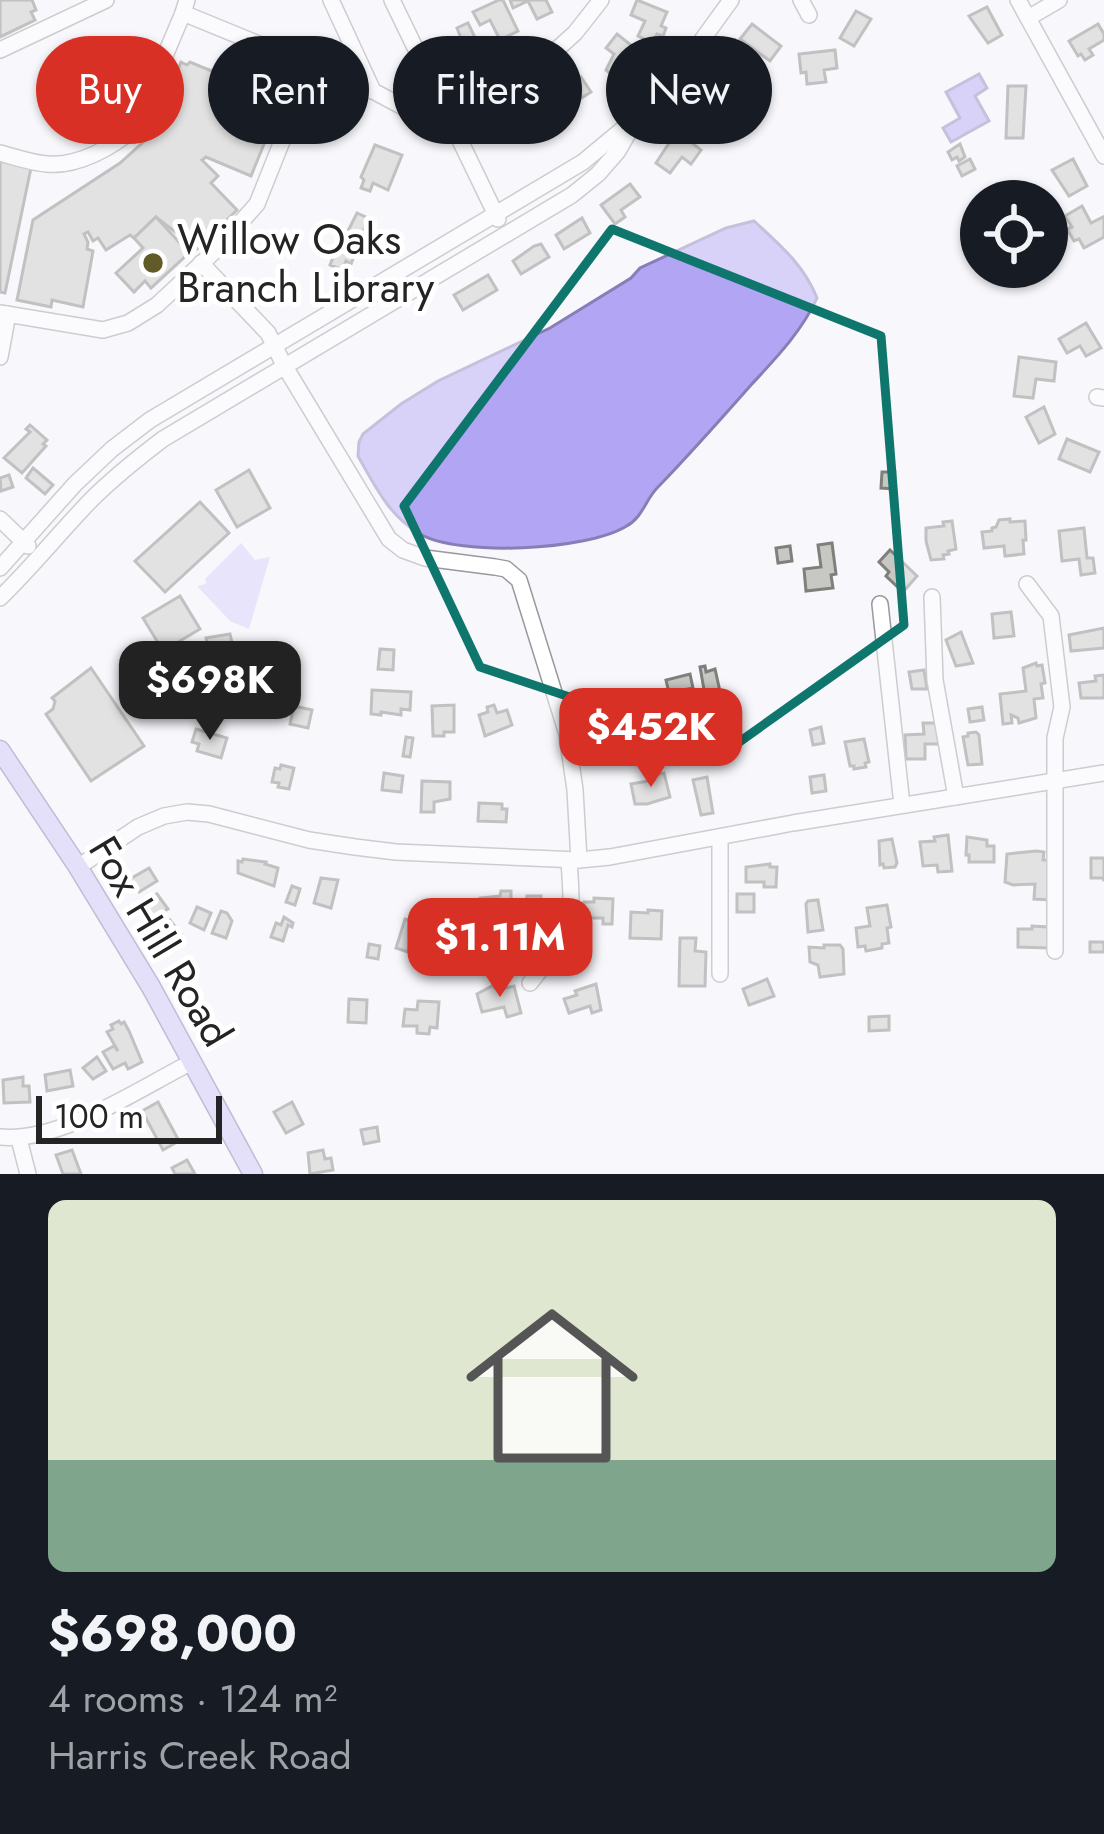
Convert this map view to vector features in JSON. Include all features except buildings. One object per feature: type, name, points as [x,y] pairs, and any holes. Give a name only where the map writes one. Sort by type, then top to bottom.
[{"type":"main road","name":"Fox Hill Road","points":[[0,750],[151,987],[253,1174]]},
{"type":"street","points":[[0,50],[106,0]]},
{"type":"street","points":[[332,0],[374,91]]},
{"type":"street","points":[[392,0],[410,36]]},
{"type":"street","points":[[571,36],[601,0]]},
{"type":"street","points":[[705,36],[731,0]]},
{"type":"street","points":[[1018,0],[1104,156]]},
{"type":"street","points":[[1028,18],[1059,0]]},
{"type":"street","points":[[0,153],[66,164],[123,138],[135,127],[185,7],[247,36]]},
{"type":"street","points":[[369,89],[393,101]]},
{"type":"street","points":[[0,568],[74,486],[151,419],[583,162],[606,142]]},
{"type":"street","points":[[0,357],[4,313],[103,330],[128,323],[157,305],[257,204],[281,144]]},
{"type":"street","points":[[462,144],[506,235]]},
{"type":"street","points":[[0,598],[90,501],[163,439],[572,195],[623,144]]},
{"type":"street","points":[[201,263],[274,345],[389,539],[414,554],[506,569],[519,580],[567,734],[575,790],[572,918],[565,937],[530,983]]},
{"type":"street","points":[[2,524],[41,557]]},
{"type":"street","points":[[1028,584],[1051,616],[1062,707],[1055,738],[1055,951]]},
{"type":"street","points":[[932,597],[935,680],[956,797]]},
{"type":"street","points":[[880,604],[902,806]]},
{"type":"street","points":[[77,867],[138,827],[187,812],[355,847],[574,861],[1104,773]]},
{"type":"street","points":[[719,837],[720,974]]},
{"type":"street","points":[[0,1137],[19,1139],[64,1128],[191,1062]]},
{"type":"street","points":[[19,1139],[28,1174]]},
{"type":"highlighted area","points":[[612,229],[881,336],[904,625],[728,750],[480,667],[404,506]]},
{"type":"shaded area","points":[[979,74],[987,88],[975,96],[989,121],[951,142],[943,128],[960,118],[946,92]]},
{"type":"shaded area","points":[[754,221],[798,265],[817,298],[788,344],[654,491],[631,523],[582,541],[492,548],[420,534],[391,509],[358,456],[363,434],[438,381],[550,328],[640,268],[726,228]]},
{"type":"shaded area","points":[[241,543],[255,560],[270,557],[249,629],[230,621],[197,586],[206,584],[205,579]]},
{"type":"place","name":"Willow Oaks Branch Library","points":[[153,263]]}]
